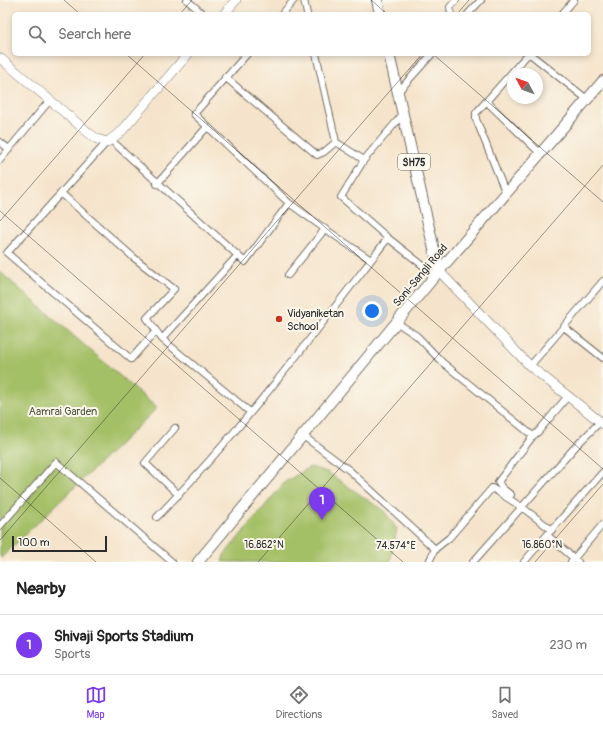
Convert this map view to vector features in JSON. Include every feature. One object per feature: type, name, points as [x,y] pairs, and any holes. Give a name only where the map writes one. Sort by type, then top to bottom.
[{"type":"main road","points":[[377,0],[380,12]]},
{"type":"main road","name":"SH75","points":[[389,56],[437,273]]},
{"type":"main road","name":"Soni-Sangli Road","points":[[198,562],[437,273],[603,81]]},
{"type":"street","points":[[187,0],[202,12]]},
{"type":"street","points":[[226,12],[236,0]]},
{"type":"street","points":[[284,12],[294,0]]},
{"type":"street","points":[[304,0],[307,12]]},
{"type":"street","points":[[451,12],[450,7],[456,0]]},
{"type":"street","points":[[470,12],[481,0]]},
{"type":"street","points":[[564,12],[574,0]]},
{"type":"street","points":[[156,331],[131,359],[8,253],[109,141],[121,132],[186,56]]},
{"type":"street","points":[[245,56],[194,114],[290,203],[371,260]]},
{"type":"street","points":[[316,56],[336,142],[364,160]]},
{"type":"street","points":[[398,92],[430,56]]},
{"type":"street","points":[[506,194],[476,119],[476,113],[527,56]]},
{"type":"street","points":[[532,56],[588,100]]},
{"type":"street","points":[[0,58],[90,134],[97,139],[109,141],[245,262],[290,203]]},
{"type":"street","points":[[225,77],[317,155],[324,152],[336,142]]},
{"type":"street","points":[[0,160],[50,100]]},
{"type":"street","points":[[487,102],[541,154]]},
{"type":"street","points":[[403,114],[364,160],[341,197],[388,238],[437,273],[530,366],[602,421],[576,446],[523,508],[473,562]]},
{"type":"street","points":[[157,184],[207,127]]},
{"type":"street","points":[[0,142],[9,149]]},
{"type":"street","points":[[61,193],[133,257],[174,289],[147,318],[162,339],[250,412]]},
{"type":"street","points":[[288,274],[325,229]]},
{"type":"street","points":[[157,517],[179,495],[250,412],[388,238]]},
{"type":"street","points":[[162,339],[238,255]]},
{"type":"street","points":[[530,366],[603,281]]},
{"type":"street","points":[[396,322],[417,336],[442,362],[533,436]]},
{"type":"street","points":[[564,327],[603,358]]},
{"type":"street","points":[[523,508],[502,488],[498,482],[533,436],[568,396]]},
{"type":"street","points":[[175,428],[145,463],[179,495]]},
{"type":"street","points":[[302,435],[349,470],[435,549]]},
{"type":"street","points":[[0,526],[56,462],[171,562]]},
{"type":"street","points":[[524,562],[603,472]]},
{"type":"street","points":[[429,562],[435,549],[449,538],[492,488],[523,508],[552,530]]},
{"type":"street","points":[[548,535],[574,561],[603,524]]},
{"type":"green space","name":"Aamrai Garden","points":[[0,272],[157,408],[1,558],[0,556]]},
{"type":"green space","points":[[310,467],[327,472],[384,511],[397,529],[390,562],[222,562],[224,555],[285,482]]},
{"type":"place","name":"Vidyaniketan School","points":[[279,319]]},
{"type":"place","name":"Shivaji Sports Stadium","points":[[322,520]]}]
